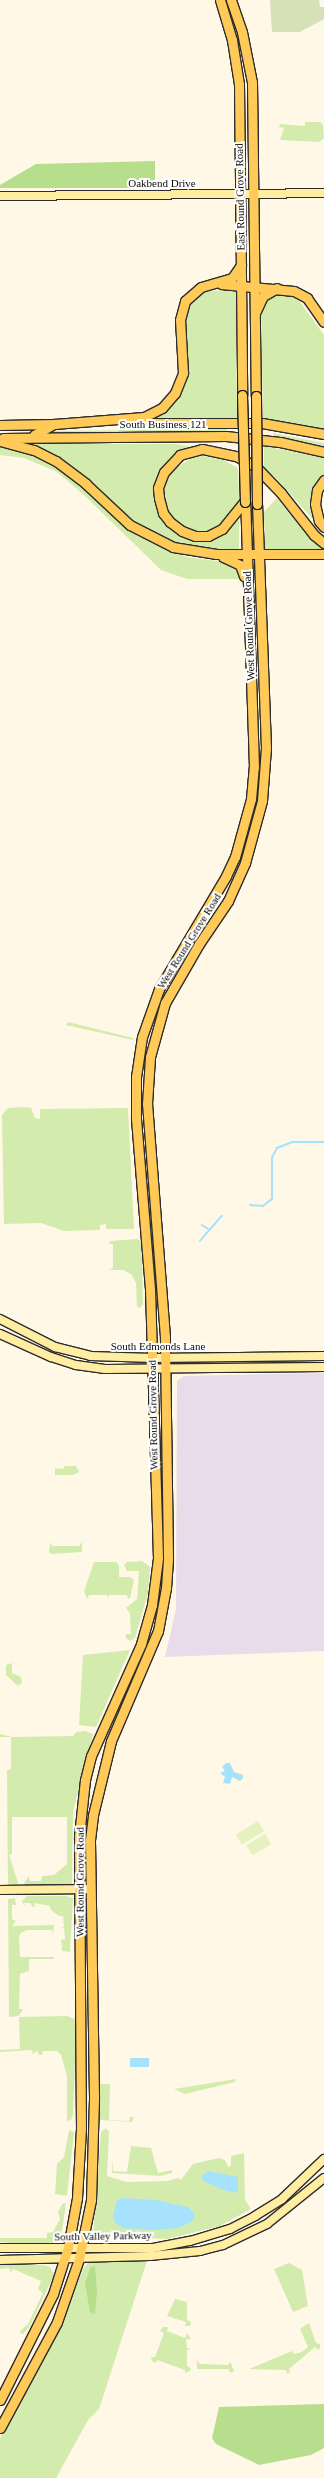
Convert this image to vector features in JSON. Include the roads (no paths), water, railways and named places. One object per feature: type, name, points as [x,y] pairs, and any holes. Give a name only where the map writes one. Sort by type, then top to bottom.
[{"type":"main road","name":"East Round Grove Road","points":[[220,0],[231,34],[238,72],[242,263],[242,395]]},
{"type":"main road","name":"East Round Grove Road","points":[[231,0],[242,32],[252,82],[253,286],[256,396]]},
{"type":"main road","name":"Oakbend Drive","points":[[0,196],[324,193]]},
{"type":"main road","points":[[29,437],[54,424],[144,418],[162,408],[175,393],[183,373],[180,320],[185,301],[201,287],[217,284],[232,278],[242,263]]},
{"type":"main road","points":[[253,264],[261,280],[279,288]]},
{"type":"main road","points":[[217,284],[294,290],[306,298],[324,322]]},
{"type":"main road","points":[[254,323],[255,313],[263,296],[279,288]]},
{"type":"main road","name":"West Round Grove Road","points":[[0,2400],[45,2313],[68,2247],[77,2198],[81,2129],[79,1889],[80,1827],[91,1756],[140,1644],[155,1584],[158,1558],[149,1263],[136,1118],[139,1056],[142,1037],[159,989],[235,857],[251,799],[254,767],[247,590],[242,395]]},
{"type":"main road","name":"West Round Grove Road","points":[[0,2428],[57,2322],[79,2259],[91,2200],[94,2123],[90,1840],[103,1767],[111,1741],[154,1643],[166,1588],[165,1358],[147,1104],[150,1057],[165,1003],[199,944],[228,901],[245,863],[262,801],[266,748],[257,504],[256,396]]},
{"type":"main road","name":"South Business 121","points":[[0,425],[262,423],[324,434]]},
{"type":"main road","points":[[178,436],[240,457],[256,467],[281,493],[314,535],[324,543]]},
{"type":"main road","name":"South Business 121","points":[[0,438],[226,436],[260,439],[324,452]]},
{"type":"main road","points":[[0,441],[34,450],[70,470],[121,519],[162,543],[216,554],[324,554]]},
{"type":"main road","points":[[240,457],[202,449],[180,455],[164,472],[158,488],[159,498],[163,513],[175,528],[195,536],[208,536],[222,529],[245,502]]},
{"type":"main road","points":[[324,480],[317,490],[315,504],[319,521],[324,527]]},
{"type":"main road","points":[[314,535],[324,538]]},
{"type":"main road","points":[[216,554],[240,565],[247,590]]},
{"type":"main road","points":[[260,590],[266,563],[280,554]]},
{"type":"main road","points":[[248,620],[254,623],[257,683],[264,702]]},
{"type":"main road","name":"South Edmonds Lane","points":[[0,1319],[55,1347],[90,1356],[165,1358],[324,1356]]},
{"type":"main road","name":"South Edmonds Lane","points":[[0,1334],[51,1357],[94,1368],[165,1370],[324,1367]]},
{"type":"main road","points":[[51,1357],[55,1347]]},
{"type":"main road","points":[[0,1890],[91,1889]]},
{"type":"main road","points":[[81,2071],[86,2088],[86,2117],[94,2123]]},
{"type":"main road","points":[[81,2129],[87,2134],[88,2170],[92,2176]]},
{"type":"main road","name":"South Valley Parkway","points":[[0,2248],[82,2246],[153,2248],[190,2241],[230,2229],[282,2199],[324,2159]]},
{"type":"main road","name":"South Valley Parkway","points":[[0,2260],[79,2259],[174,2255],[223,2245],[267,2224],[324,2178]]},
{"type":"water","points":[[226,1763],[230,1763],[234,1772],[243,1775],[243,1778],[240,1781],[232,1777],[230,1784],[223,1783],[225,1777],[220,1773],[225,1771],[222,1767]]},
{"type":"water","points":[[130,2058],[149,2058],[149,2067],[130,2067]]},
{"type":"water","points":[[208,2171],[238,2177],[238,2193],[223,2190],[203,2181],[201,2176]]},
{"type":"water","points":[[120,2198],[155,2200],[188,2207],[195,2215],[192,2222],[178,2228],[153,2230],[123,2228],[115,2223],[113,2216],[116,2202]]},
{"type":"waterway","points":[[250,1205],[263,1206],[272,1199],[272,1158],[277,1148],[293,1142],[324,1142]]},
{"type":"waterway","points":[[200,1241],[222,1216]]},
{"type":"waterway","points":[[202,1225],[210,1230]]}]
